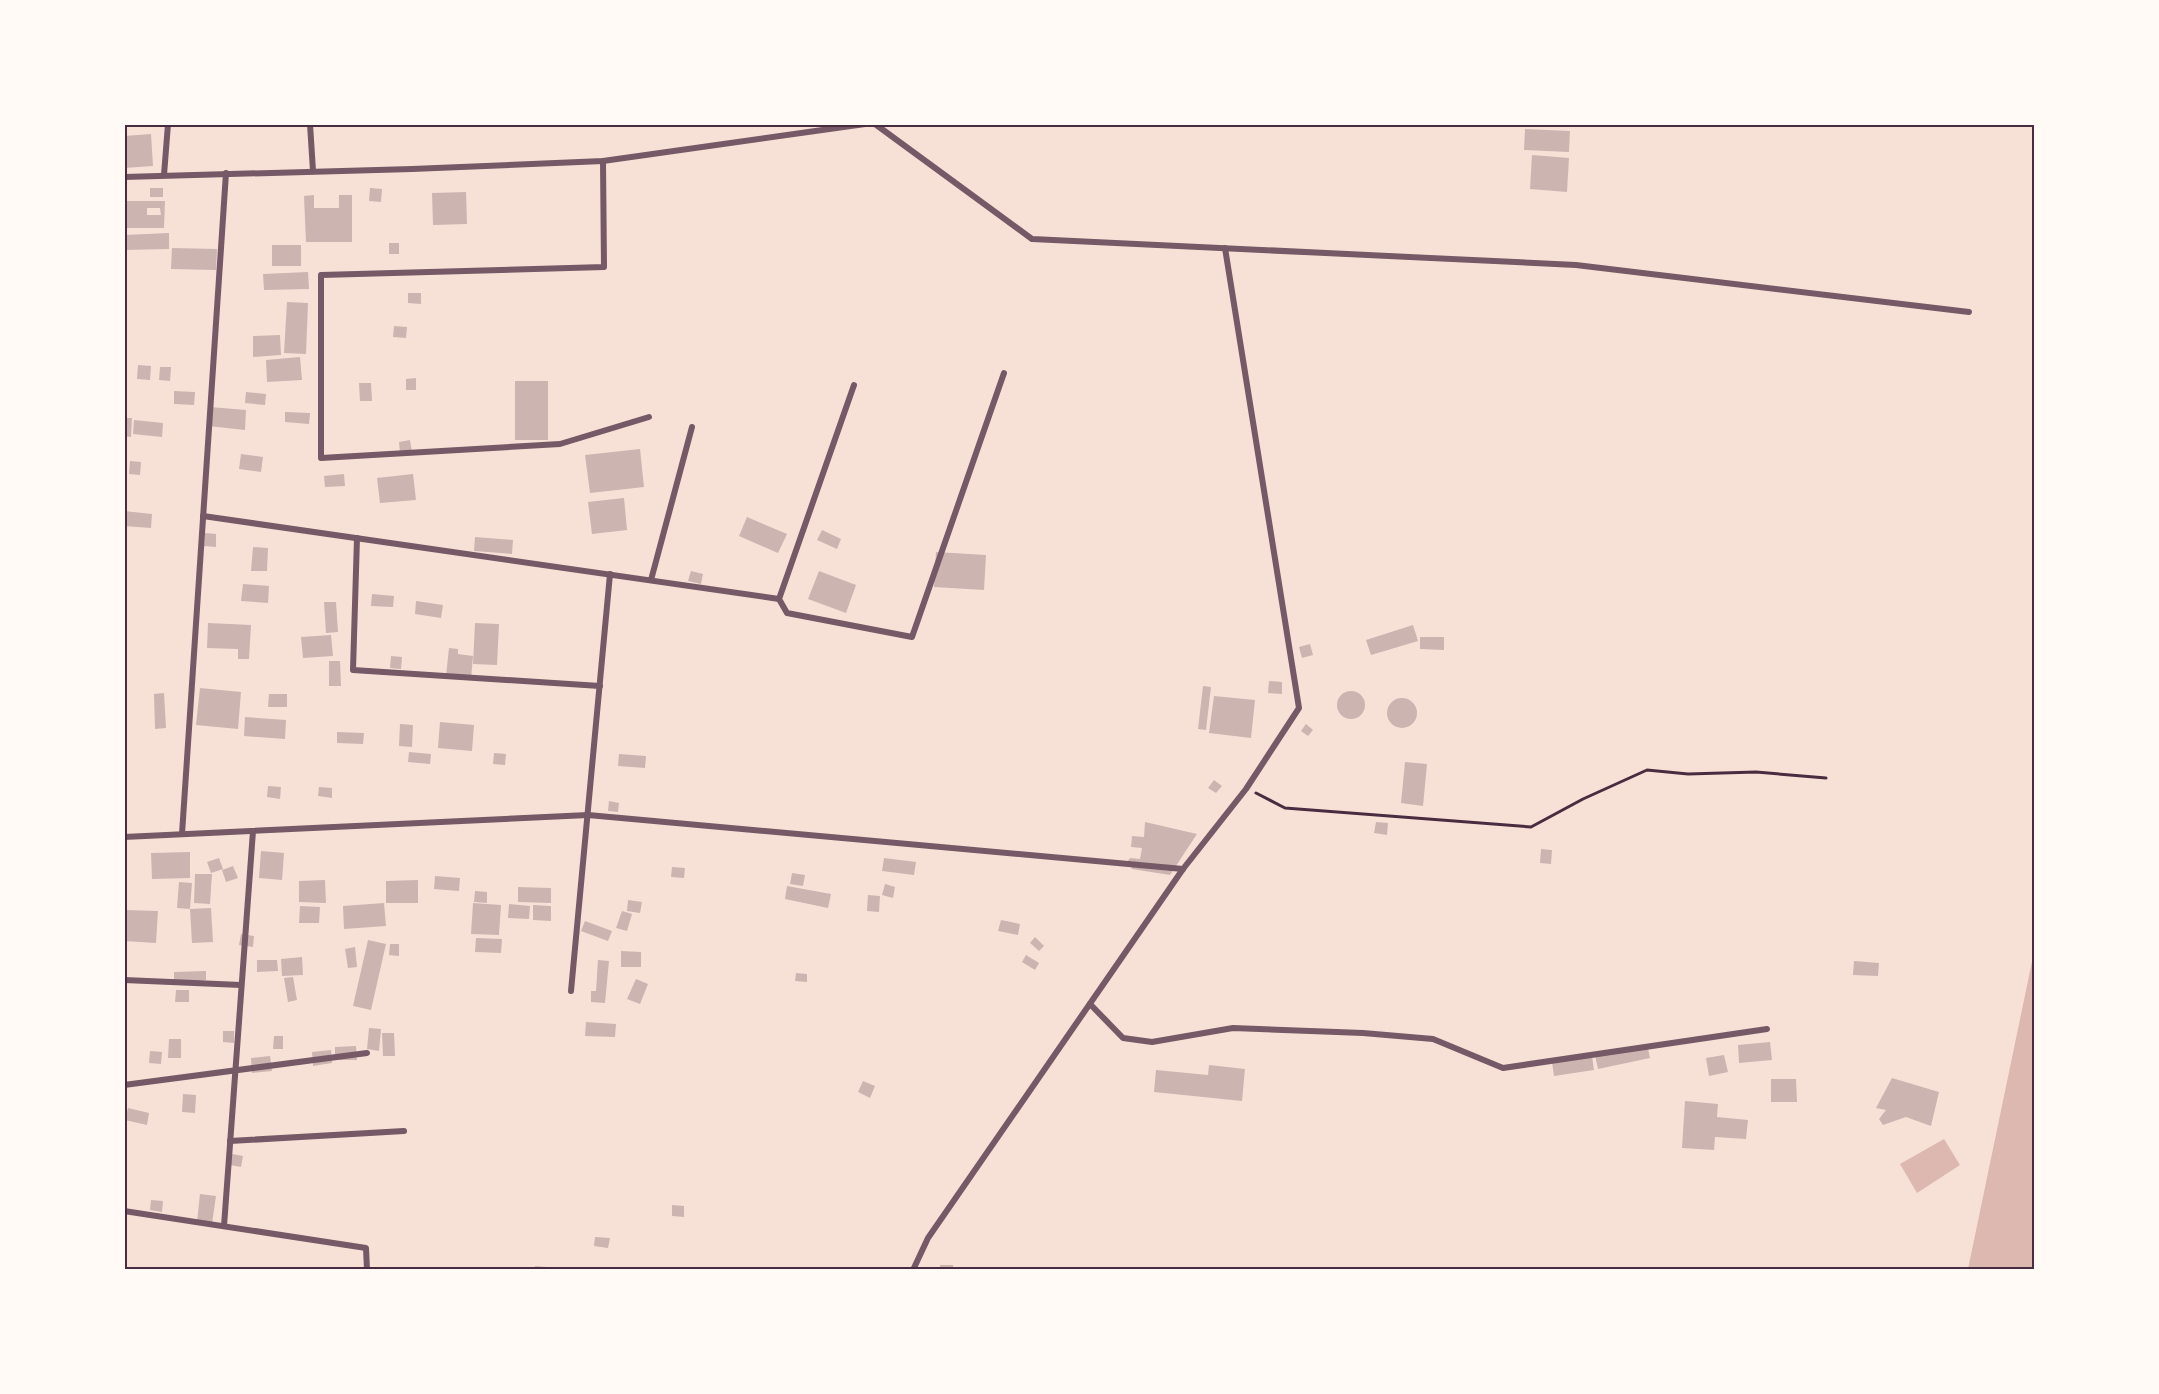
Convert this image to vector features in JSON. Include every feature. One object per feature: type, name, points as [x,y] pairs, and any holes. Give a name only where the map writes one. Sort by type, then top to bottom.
[{"type":"street","points":[[164,175],[168,124]]},
{"type":"street","points":[[310,124],[313,171]]},
{"type":"street","points":[[124,177],[603,161],[865,124]]},
{"type":"street","points":[[875,124],[1032,239],[1576,265],[1969,312]]},
{"type":"street","points":[[603,161],[604,267],[321,275],[321,458],[560,444],[649,417]]},
{"type":"street","points":[[182,834],[226,173]]},
{"type":"street","points":[[913,1269],[928,1239],[1183,869],[1246,789],[1299,708],[1225,248]]},
{"type":"street","points":[[854,385],[779,599],[787,613],[912,637],[1004,373]]},
{"type":"street","points":[[651,580],[692,426]]},
{"type":"street","points":[[203,516],[779,599]]},
{"type":"street","points":[[357,538],[352,670],[600,686]]},
{"type":"street","points":[[571,991],[610,574]]},
{"type":"street","points":[[124,837],[588,815],[1183,869]]},
{"type":"street","points":[[224,1226],[253,831]]},
{"type":"street","points":[[124,980],[241,985]]},
{"type":"street","points":[[1090,1004],[1123,1038],[1152,1042],[1233,1028],[1363,1033],[1433,1039],[1503,1068],[1767,1029]]},
{"type":"street","points":[[124,1085],[367,1053]]},
{"type":"street","points":[[230,1141],[404,1131]]},
{"type":"street","points":[[124,1212],[366,1248],[367,1269]]},
{"type":"path","points":[[1246,789],[1285,808],[1531,826],[1647,770],[1688,774],[1756,772],[1826,778]]},
{"type":"shaded area","points":[[2034,952],[2034,1269],[1968,1269]]},
{"type":"shaded area","points":[[1944,1139],[1960,1165],[1917,1193],[1900,1164]]},
{"type":"building","points":[[1525,129],[1570,131],[1569,152],[1524,150]]},
{"type":"building","points":[[151,134],[153,166],[124,168],[124,136]]},
{"type":"building","points":[[1532,155],[1569,158],[1567,192],[1530,189]]},
{"type":"building","points":[[150,188],[163,188],[163,197],[150,197]]},
{"type":"building","points":[[370,188],[382,189],[381,202],[369,201]]},
{"type":"building","points":[[466,192],[467,224],[433,225],[432,193]]},
{"type":"building","points":[[314,195],[314,208],[339,208],[339,195],[352,195],[352,242],[306,242],[304,196]]},
{"type":"building","points":[[125,201],[165,201],[164,228],[124,228]],"holes":[[[147,208],[160,208],[161,215],[147,215]]]},
{"type":"building","points":[[169,233],[169,249],[124,250],[124,235]]},
{"type":"building","points":[[389,243],[399,243],[399,254],[389,254]]},
{"type":"building","points":[[272,245],[301,245],[301,266],[272,266]]},
{"type":"building","points":[[172,248],[217,249],[216,270],[171,269]]},
{"type":"building","points":[[308,272],[309,289],[264,290],[263,274]]},
{"type":"building","points":[[408,293],[421,293],[421,304],[408,303]]},
{"type":"building","points":[[287,302],[308,303],[306,354],[284,353]]},
{"type":"building","points":[[394,326],[407,327],[406,338],[393,337]]},
{"type":"building","points":[[280,335],[281,355],[253,357],[253,336]]},
{"type":"building","points":[[300,357],[302,380],[267,382],[266,360]]},
{"type":"building","points":[[138,365],[151,366],[150,380],[137,379]]},
{"type":"building","points":[[160,367],[171,367],[170,381],[159,380]]},
{"type":"building","points":[[416,378],[416,390],[406,390],[406,379]]},
{"type":"building","points":[[515,381],[548,381],[548,440],[515,440]]},
{"type":"building","points":[[359,383],[371,383],[372,401],[360,401]]},
{"type":"building","points":[[174,391],[195,392],[194,405],[174,404]]},
{"type":"building","points":[[246,392],[266,394],[265,405],[245,403]]},
{"type":"building","points":[[210,407],[246,410],[245,430],[208,426]]},
{"type":"building","points":[[285,412],[310,413],[309,424],[285,422]]},
{"type":"building","points":[[124,418],[132,418],[131,437],[124,436]]},
{"type":"building","points":[[134,420],[163,423],[162,437],[133,434]]},
{"type":"building","points":[[410,440],[412,452],[400,453],[399,442]]},
{"type":"building","points":[[640,449],[644,487],[590,493],[585,455]]},
{"type":"building","points":[[241,454],[263,457],[261,472],[239,469]]},
{"type":"building","points":[[130,461],[141,462],[140,475],[129,474]]},
{"type":"building","points":[[344,474],[345,486],[325,487],[324,476]]},
{"type":"building","points":[[413,474],[416,500],[380,503],[377,478]]},
{"type":"building","points":[[624,498],[627,530],[592,534],[588,502]]},
{"type":"building","points":[[124,511],[152,514],[151,528],[124,526]]},
{"type":"building","points":[[747,517],[787,534],[778,553],[739,536]]},
{"type":"building","points":[[822,530],[841,539],[837,549],[817,540]]},
{"type":"building","points":[[205,533],[216,534],[216,547],[204,546]]},
{"type":"building","points":[[475,537],[513,540],[512,554],[474,551]]},
{"type":"building","points":[[253,547],[268,548],[267,571],[251,571]]},
{"type":"building","points":[[936,552],[986,555],[984,590],[934,587]]},
{"type":"building","points":[[691,571],[703,574],[701,584],[688,581]]},
{"type":"building","points":[[819,571],[856,585],[846,613],[808,599]]},
{"type":"building","points":[[243,584],[269,586],[268,603],[241,601]]},
{"type":"building","points":[[372,594],[394,596],[393,607],[371,606]]},
{"type":"building","points":[[416,601],[443,605],[441,618],[415,614]]},
{"type":"building","points":[[324,602],[336,602],[338,632],[326,633]]},
{"type":"building","points":[[208,623],[251,625],[249,659],[238,659],[238,649],[207,648]]},
{"type":"building","points":[[475,623],[499,624],[497,665],[473,664]]},
{"type":"building","points":[[1413,625],[1418,641],[1371,655],[1366,640]]},
{"type":"building","points":[[331,635],[333,656],[303,658],[301,637]]},
{"type":"building","points":[[1420,637],[1444,637],[1444,650],[1420,649]]},
{"type":"building","points":[[1310,644],[1313,655],[1302,658],[1299,647]]},
{"type":"building","points":[[449,648],[458,649],[458,654],[473,656],[471,679],[446,676]]},
{"type":"building","points":[[391,656],[402,657],[401,669],[390,668]]},
{"type":"building","points":[[329,661],[340,661],[341,686],[329,686]]},
{"type":"building","points":[[1269,681],[1282,682],[1282,694],[1268,693]]},
{"type":"building","points":[[1203,686],[1211,687],[1206,730],[1198,729]]},
{"type":"building","points":[[200,688],[241,692],[238,729],[196,725]]},
{"type":"building","points":[[1351,691],[1361,695],[1365,705],[1361,715],[1351,719],[1341,715],[1337,705],[1341,695]]},
{"type":"building","points":[[164,693],[166,728],[155,729],[154,694]]},
{"type":"building","points":[[269,694],[287,694],[287,707],[268,707]]},
{"type":"building","points":[[1214,696],[1255,700],[1251,738],[1209,733]]},
{"type":"building","points":[[1402,698],[1413,702],[1417,713],[1413,724],[1402,728],[1391,724],[1387,713],[1391,702]]},
{"type":"building","points":[[245,717],[286,720],[285,739],[244,736]]},
{"type":"building","points":[[440,722],[474,725],[472,751],[438,748]]},
{"type":"building","points":[[400,724],[413,725],[412,747],[399,746]]},
{"type":"building","points":[[1306,724],[1313,730],[1308,736],[1301,731]]},
{"type":"building","points":[[337,732],[364,733],[363,744],[337,743]]},
{"type":"building","points":[[409,752],[431,754],[430,764],[408,762]]},
{"type":"building","points":[[494,753],[506,754],[505,765],[493,764]]},
{"type":"building","points":[[619,754],[646,756],[645,768],[618,766]]},
{"type":"building","points":[[1405,762],[1427,764],[1423,806],[1401,803]]},
{"type":"building","points":[[1214,780],[1222,786],[1216,793],[1208,788]]},
{"type":"building","points":[[268,786],[281,787],[280,799],[267,797]]},
{"type":"building","points":[[319,787],[332,788],[332,798],[318,796]]},
{"type":"building","points":[[609,801],[619,803],[618,812],[608,811]]},
{"type":"building","points":[[1145,822],[1197,834],[1170,875],[1132,869],[1128,861],[1130,858],[1140,859],[1142,848],[1131,847],[1132,836],[1144,837]]},
{"type":"building","points":[[1376,822],[1388,823],[1387,835],[1374,833]]},
{"type":"building","points":[[1541,849],[1552,850],[1551,864],[1540,863]]},
{"type":"building","points":[[261,851],[284,853],[282,880],[259,878]]},
{"type":"building","points":[[190,852],[190,878],[152,879],[151,853]]},
{"type":"building","points":[[219,858],[223,869],[211,873],[207,862]]},
{"type":"building","points":[[884,858],[916,862],[914,875],[882,871]]},
{"type":"building","points":[[233,866],[238,878],[226,882],[222,870]]},
{"type":"building","points":[[672,867],[685,868],[684,878],[671,877]]},
{"type":"building","points":[[792,873],[805,875],[803,886],[790,884]]},
{"type":"building","points":[[195,874],[212,874],[210,904],[194,903]]},
{"type":"building","points":[[435,876],[460,878],[459,891],[434,889]]},
{"type":"building","points":[[325,880],[326,903],[299,902],[299,881]]},
{"type":"building","points":[[418,880],[418,903],[386,903],[386,881]]},
{"type":"building","points":[[179,882],[192,883],[190,909],[177,908]]},
{"type":"building","points":[[885,884],[895,887],[893,898],[882,895]]},
{"type":"building","points":[[787,886],[831,894],[828,908],[785,899]]},
{"type":"building","points":[[518,887],[551,888],[551,903],[518,902]]},
{"type":"building","points":[[475,891],[487,892],[487,903],[474,902]]},
{"type":"building","points":[[868,895],[880,896],[879,912],[867,911]]},
{"type":"building","points":[[628,900],[642,902],[640,913],[627,911]]},
{"type":"building","points":[[384,903],[386,926],[344,929],[343,906]]},
{"type":"building","points":[[473,903],[501,905],[499,935],[471,934]]},
{"type":"building","points":[[509,904],[530,906],[529,919],[508,918]]},
{"type":"building","points":[[533,905],[551,906],[551,921],[533,920]]},
{"type":"building","points":[[300,906],[320,907],[319,923],[299,923]]},
{"type":"building","points":[[211,908],[213,942],[192,943],[190,909]]},
{"type":"building","points":[[124,910],[158,911],[156,943],[124,941]]},
{"type":"building","points":[[622,911],[632,914],[627,931],[616,928]]},
{"type":"building","points":[[1001,920],[1020,924],[1018,935],[998,931]]},
{"type":"building","points":[[585,921],[612,931],[608,941],[581,931]]},
{"type":"building","points":[[241,934],[254,936],[253,947],[239,945]]},
{"type":"building","points":[[1035,937],[1044,946],[1039,951],[1030,943]]},
{"type":"building","points":[[476,938],[502,939],[501,953],[475,952]]},
{"type":"building","points":[[368,940],[386,944],[371,1010],[353,1006]]},
{"type":"building","points":[[390,944],[399,944],[399,956],[389,955]]},
{"type":"building","points":[[355,947],[357,967],[348,968],[345,949]]},
{"type":"building","points":[[621,951],[641,952],[641,967],[621,967]]},
{"type":"building","points":[[1026,955],[1039,963],[1035,970],[1022,962]]},
{"type":"building","points":[[302,957],[303,975],[282,976],[281,959]]},
{"type":"building","points":[[257,960],[277,960],[278,971],[257,972]]},
{"type":"building","points":[[598,960],[609,961],[605,1003],[591,1002],[591,991],[596,991]]},
{"type":"building","points":[[1854,961],[1879,963],[1878,976],[1853,975]]},
{"type":"building","points":[[206,971],[206,980],[174,983],[174,972]]},
{"type":"building","points":[[796,973],[807,974],[807,982],[795,981]]},
{"type":"building","points":[[293,977],[297,1000],[288,1002],[284,978]]},
{"type":"building","points":[[636,979],[648,984],[640,1004],[627,999]]},
{"type":"building","points":[[176,990],[189,990],[189,1002],[175,1002]]},
{"type":"building","points":[[586,1022],[616,1024],[615,1037],[585,1036]]},
{"type":"building","points":[[369,1028],[381,1029],[379,1051],[367,1049]]},
{"type":"building","points":[[223,1031],[234,1031],[234,1043],[223,1042]]},
{"type":"building","points":[[382,1033],[394,1033],[395,1056],[383,1056]]},
{"type":"building","points":[[274,1036],[283,1036],[283,1049],[273,1049]]},
{"type":"building","points":[[169,1039],[181,1039],[181,1058],[168,1058]]},
{"type":"building","points":[[1770,1042],[1772,1060],[1739,1063],[1738,1045]]},
{"type":"building","points":[[1647,1044],[1650,1058],[1598,1069],[1595,1055]]},
{"type":"building","points":[[356,1046],[357,1060],[335,1060],[335,1047]]},
{"type":"building","points":[[331,1050],[332,1063],[313,1066],[312,1052]]},
{"type":"building","points":[[150,1051],[162,1052],[161,1064],[149,1063]]},
{"type":"building","points":[[1724,1055],[1728,1072],[1709,1076],[1706,1058]]},
{"type":"building","points":[[270,1056],[272,1071],[252,1073],[251,1058]]},
{"type":"building","points":[[1592,1056],[1594,1070],[1554,1076],[1552,1062]]},
{"type":"building","points":[[1209,1065],[1245,1069],[1242,1101],[1154,1092],[1156,1070],[1208,1075]]},
{"type":"building","points":[[1892,1078],[1939,1092],[1931,1126],[1906,1117],[1883,1125],[1879,1119],[1886,1110],[1876,1108]]},
{"type":"building","points":[[1771,1079],[1796,1079],[1797,1102],[1771,1102]]},
{"type":"building","points":[[863,1081],[875,1086],[870,1098],[858,1092]]},
{"type":"building","points":[[183,1094],[196,1095],[195,1113],[182,1112]]},
{"type":"building","points":[[1685,1101],[1718,1104],[1717,1117],[1748,1120],[1746,1139],[1715,1137],[1714,1150],[1682,1148]]},
{"type":"building","points":[[128,1108],[149,1113],[147,1125],[125,1120]]},
{"type":"building","points":[[232,1154],[243,1156],[241,1167],[230,1165]]},
{"type":"building","points":[[200,1194],[216,1196],[212,1224],[197,1222]]},
{"type":"building","points":[[151,1200],[163,1201],[162,1212],[150,1210]]},
{"type":"building","points":[[672,1205],[684,1206],[684,1217],[672,1216]]},
{"type":"building","points":[[595,1237],[610,1238],[608,1248],[594,1246]]},
{"type":"building","points":[[940,1265],[953,1265],[953,1270],[940,1270]]},
{"type":"building","points":[[535,1266],[547,1267],[547,1270],[535,1270]]}]
